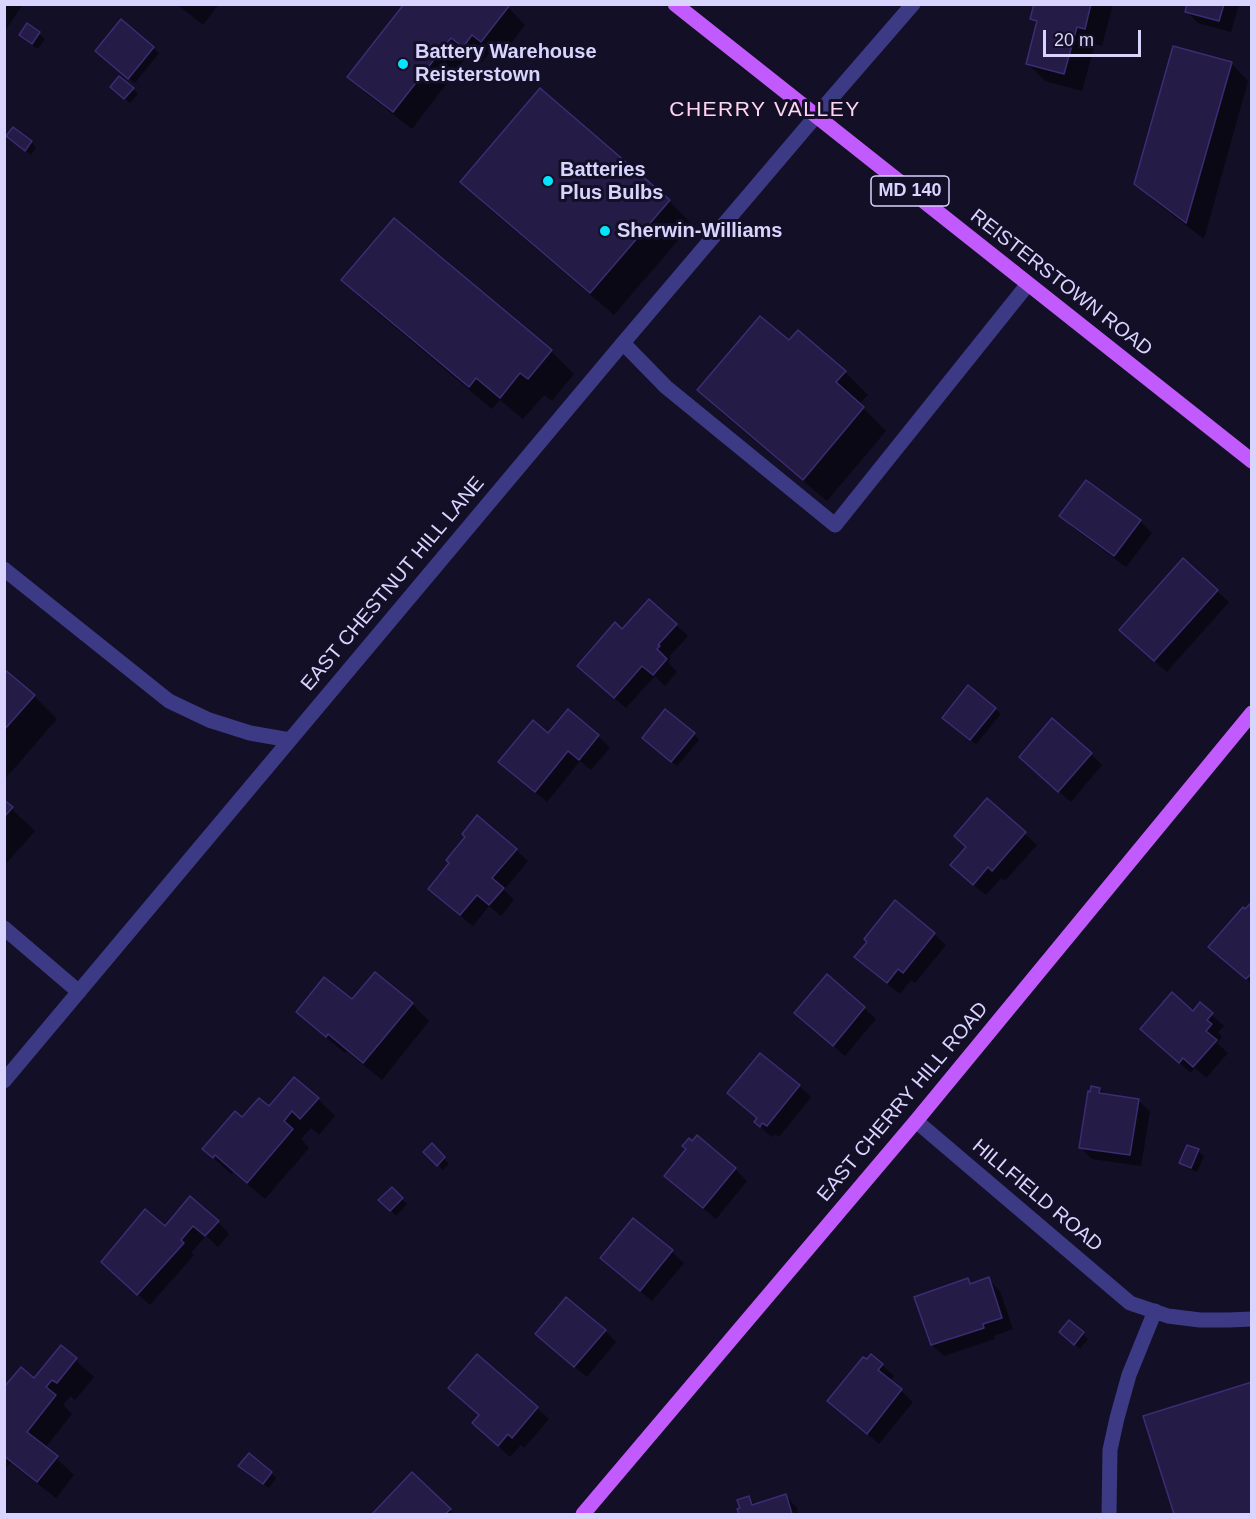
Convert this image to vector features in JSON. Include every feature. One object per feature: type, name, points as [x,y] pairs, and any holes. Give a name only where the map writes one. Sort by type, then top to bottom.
[{"type":"main road","name":"REISTERSTOWN ROAD","points":[[675,4],[1251,461]]},
{"type":"main road","name":"EAST CHERRY HILL ROAD","points":[[583,1515],[916,1121],[1251,713]]},
{"type":"street","name":"EAST CHESTNUT HILL LANE","points":[[4,1081],[623,343],[911,6]]},
{"type":"street","points":[[623,343],[666,387],[835,525],[1028,284]]},
{"type":"street","points":[[4,569],[170,701],[209,720],[250,733],[290,740]]},
{"type":"street","points":[[4,928],[80,992]]},
{"type":"street","name":"HILLFIELD ROAD","points":[[916,1121],[1130,1303],[1155,1311]]},
{"type":"street","points":[[1109,1515],[1110,1450],[1129,1375],[1155,1311],[1168,1316],[1200,1320],[1251,1319]]},
{"type":"building","points":[[404,4],[507,4],[509,6],[481,42],[472,35],[463,47],[451,38],[393,112],[347,77]]},
{"type":"building","points":[[1034,4],[1091,4],[1085,29],[1077,27],[1064,74],[1026,64],[1037,21],[1030,19]]},
{"type":"building","points":[[1187,4],[1224,4],[1219,21],[1185,12]]},
{"type":"building","points":[[121,19],[154,47],[128,79],[95,51]]},
{"type":"building","points":[[27,23],[40,32],[32,44],[19,35]]},
{"type":"building","points":[[1173,46],[1232,62],[1186,223],[1134,184]]},
{"type":"building","points":[[119,76],[134,88],[124,99],[110,87]]},
{"type":"building","points":[[540,88],[670,200],[590,293],[460,182]]},
{"type":"building","points":[[13,127],[32,141],[25,151],[6,136]]},
{"type":"building","points":[[394,218],[552,350],[528,379],[520,373],[500,398],[476,378],[469,387],[341,280]]},
{"type":"building","points":[[760,316],[789,340],[798,330],[846,371],[836,382],[864,407],[803,480],[697,390]]},
{"type":"building","points":[[1086,480],[1141,520],[1114,556],[1059,516]]},
{"type":"building","points":[[1183,558],[1218,590],[1154,661],[1119,630]]},
{"type":"building","points":[[649,599],[677,624],[658,645],[660,646],[657,649],[667,659],[653,675],[642,666],[614,698],[577,666],[615,622],[622,629]]},
{"type":"building","points":[[4,669],[35,695],[4,730]]},
{"type":"building","points":[[968,685],[996,708],[970,740],[942,718]]},
{"type":"building","points":[[568,709],[599,735],[579,760],[568,751],[535,792],[498,762],[533,720],[548,733]]},
{"type":"building","points":[[665,709],[695,733],[671,762],[642,738]]},
{"type":"building","points":[[1052,718],[1092,753],[1058,792],[1019,757]]},
{"type":"building","points":[[987,798],[1026,832],[992,871],[988,867],[973,885],[950,865],[966,847],[954,836]]},
{"type":"building","points":[[4,800],[13,807],[4,817]]},
{"type":"building","points":[[477,815],[517,849],[492,878],[504,888],[489,905],[477,895],[460,915],[428,889],[449,863],[446,860],[465,837],[462,834]]},
{"type":"building","points":[[895,900],[935,933],[903,973],[898,969],[887,983],[854,957],[867,942],[864,939]]},
{"type":"building","points":[[1252,902],[1252,973],[1246,979],[1208,947],[1243,907],[1245,909]]},
{"type":"building","points":[[375,972],[413,1003],[363,1063],[328,1034],[326,1037],[296,1012],[324,977],[352,999]]},
{"type":"building","points":[[827,974],[865,1007],[833,1046],[794,1013]]},
{"type":"building","points":[[1172,992],[1193,1011],[1200,1002],[1213,1013],[1207,1020],[1212,1024],[1206,1031],[1217,1040],[1193,1067],[1183,1058],[1179,1063],[1140,1029]]},
{"type":"building","points":[[760,1053],[800,1085],[767,1126],[762,1123],[760,1127],[754,1122],[757,1118],[727,1093]]},
{"type":"building","points":[[294,1077],[319,1098],[300,1119],[292,1111],[284,1121],[293,1129],[247,1183],[215,1155],[213,1158],[202,1149],[235,1111],[242,1117],[259,1098],[269,1106]]},
{"type":"building","points":[[1091,1086],[1100,1088],[1099,1093],[1139,1099],[1130,1155],[1079,1148],[1088,1091],[1090,1092]]},
{"type":"building","points":[[697,1135],[736,1168],[703,1208],[664,1176],[686,1149],[682,1146],[689,1138],[692,1141]]},
{"type":"building","points":[[432,1143],[445,1157],[437,1166],[423,1152]]},
{"type":"building","points":[[1187,1145],[1199,1149],[1191,1168],[1179,1163]]},
{"type":"building","points":[[392,1187],[403,1198],[390,1211],[378,1200]]},
{"type":"building","points":[[190,1196],[219,1221],[205,1236],[193,1226],[181,1240],[184,1243],[137,1295],[101,1262],[145,1209],[165,1226]]},
{"type":"building","points":[[633,1218],[673,1250],[640,1291],[600,1258]]},
{"type":"building","points":[[989,1277],[1002,1318],[983,1324],[984,1328],[931,1345],[914,1297],[968,1278],[970,1284]]},
{"type":"building","points":[[566,1297],[606,1330],[574,1367],[535,1334]]},
{"type":"building","points":[[1069,1320],[1084,1332],[1074,1345],[1059,1332]]},
{"type":"building","points":[[61,1345],[77,1358],[57,1383],[52,1380],[46,1387],[56,1395],[27,1432],[58,1456],[37,1482],[4,1456],[4,1387],[21,1367],[34,1378]]},
{"type":"building","points":[[477,1354],[538,1407],[512,1438],[508,1434],[498,1446],[472,1423],[479,1415],[448,1388]]},
{"type":"building","points":[[871,1354],[883,1364],[878,1370],[902,1389],[867,1434],[827,1401],[863,1357],[867,1359]]},
{"type":"building","points":[[1252,1382],[1252,1514],[1174,1514],[1143,1416]]},
{"type":"building","points":[[249,1453],[272,1472],[263,1484],[238,1466]]},
{"type":"building","points":[[412,1472],[451,1509],[445,1514],[372,1514]]},
{"type":"building","points":[[786,1494],[792,1514],[739,1514],[737,1509],[740,1508],[737,1500],[749,1496],[752,1505]]},
{"type":"place","name":"Battery Warehouse Reisterstown","points":[[403,64]]},
{"type":"place","name":"Batteries Plus Bulbs","points":[[548,181]]},
{"type":"place","name":"Sherwin-Williams","points":[[605,231]]},
{"type":"district","name":"CHERRY VALLEY","points":[[765,110]]}]
